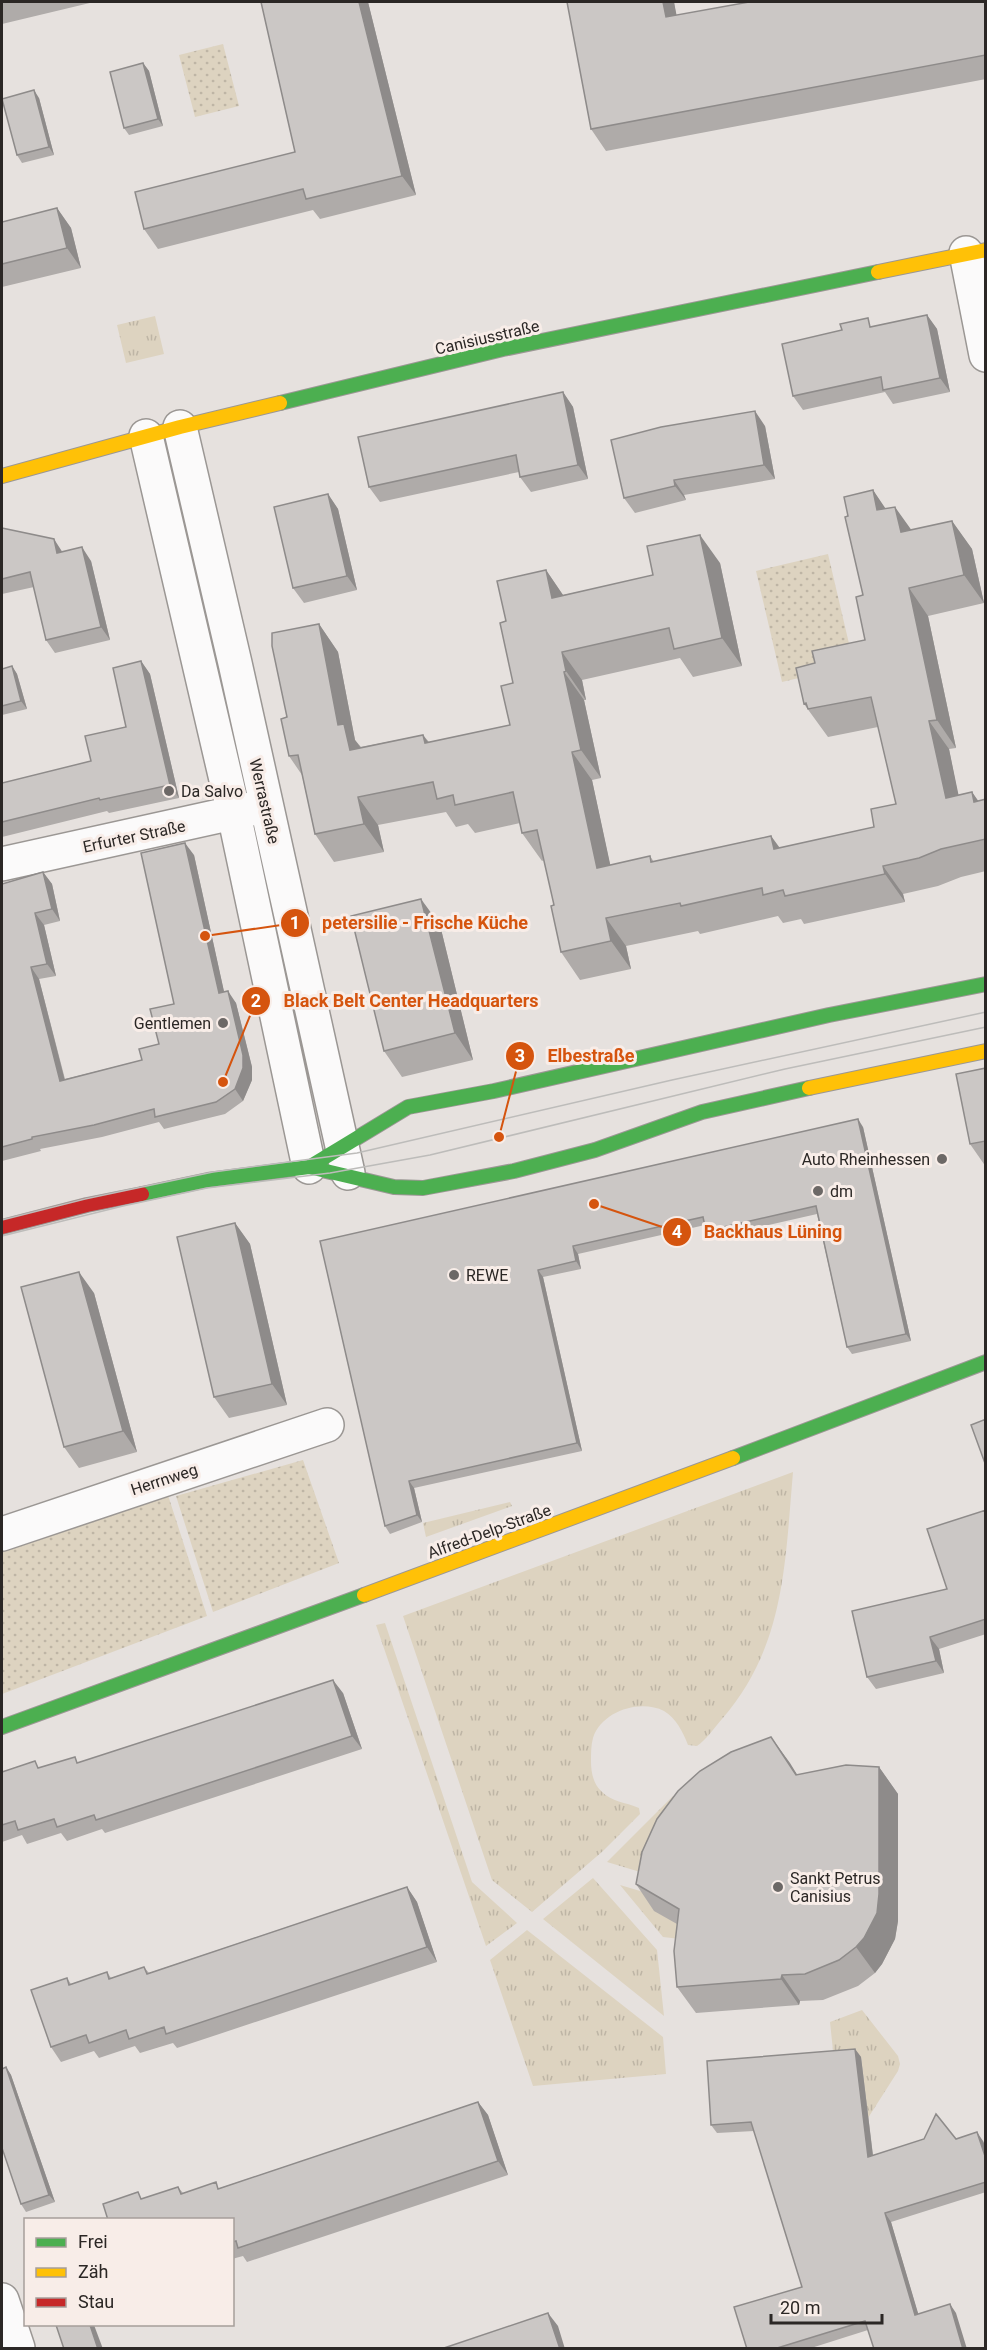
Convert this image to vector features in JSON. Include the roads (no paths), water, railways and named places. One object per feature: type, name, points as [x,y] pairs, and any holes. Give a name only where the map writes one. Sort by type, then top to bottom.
[{"type":"street","points":[[976,252],[986,355]]},
{"type":"street","name":"Canisiusstraße","points":[[2,476],[180,427],[503,349],[976,252]]},
{"type":"street","name":"Werrastraße","points":[[180,427],[267,805],[345,1160]]},
{"type":"street","name":"Werrastraße","points":[[146,436],[234,814],[309,1167]]},
{"type":"street","name":"Erfurter Straße","points":[[2,864],[267,805]]},
{"type":"street","points":[[2,1227],[87,1205],[208,1180],[345,1160],[408,1107],[494,1092],[829,1015],[986,984]]},
{"type":"street","points":[[309,1167],[345,1160],[394,1187],[423,1188],[514,1171],[596,1150],[702,1112],[986,1051]]},
{"type":"street","name":"Alfred-Delp-Straße","points":[[2,1726],[609,1505],[986,1362]]},
{"type":"street","name":"Herrnweg","points":[[2,1534],[327,1425]]},
{"type":"street","points":[[2,2300],[18,2349]]},
{"type":"tram line","points":[[2,1220],[85,1199],[213,1172],[357,1153],[672,1080],[986,1012]]},
{"type":"tram line","points":[[2,1236],[207,1188],[330,1173],[430,1155],[785,1069],[986,1027]]},
{"type":"place","name":"Da Salvo","points":[[169,791]]},
{"type":"place","name":"petersilie - Frische Küche","points":[[205,936]]},
{"type":"place","name":"Gentlemen","points":[[223,1023]]},
{"type":"place","name":"Black Belt Center Headquarters","points":[[223,1082]]},
{"type":"place","name":"Elbestraße","points":[[499,1137]]},
{"type":"place","name":"Auto Rheinhessen","points":[[942,1159]]},
{"type":"place","name":"dm","points":[[818,1191]]},
{"type":"place","name":"Backhaus Lüning","points":[[594,1204]]},
{"type":"place","name":"REWE","points":[[454,1275]]},
{"type":"place","name":"Sankt Petrus Canisius","points":[[778,1887]]}]
